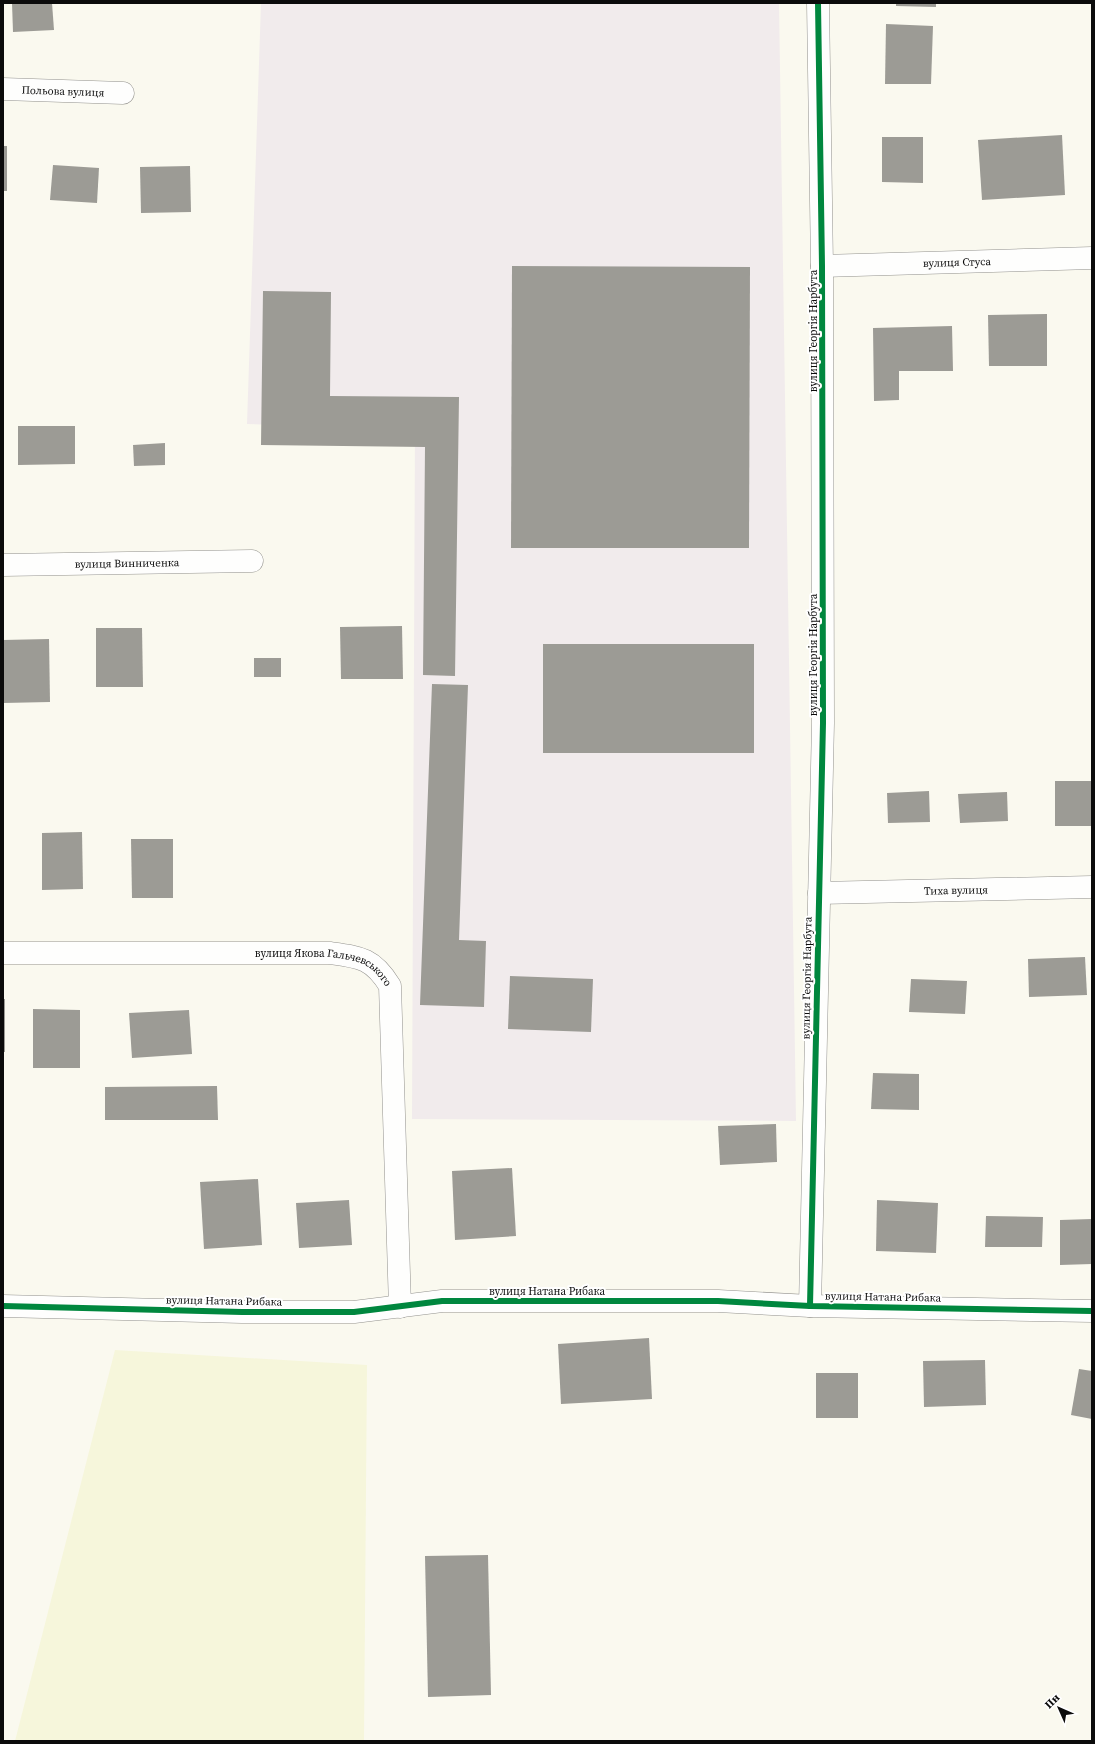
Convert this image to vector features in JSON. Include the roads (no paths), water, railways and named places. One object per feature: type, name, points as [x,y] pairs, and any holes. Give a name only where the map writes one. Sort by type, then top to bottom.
[{"type":"street","name":"вулиця Георгія Нарбута","points":[[810,1306],[823,723],[822,266],[818,3]]},
{"type":"street","name":"Польова вулиця","points":[[3,89],[123,93]]},
{"type":"street","name":"вулиця Стуса","points":[[822,266],[1092,258]]},
{"type":"street","name":"вулиця Винниченка","points":[[3,565],[252,561]]},
{"type":"street","name":"Тиха вулиця","points":[[819,893],[1092,887]]},
{"type":"street","name":"вулиця Якова Гальчевського","points":[[3,953],[330,953],[352,956],[368,961],[381,971],[390,986],[400,1307]]},
{"type":"street","name":"вулиця Натана Рибака","points":[[3,1306],[242,1312],[354,1312],[442,1301],[718,1301],[810,1306],[1092,1311]]}]
